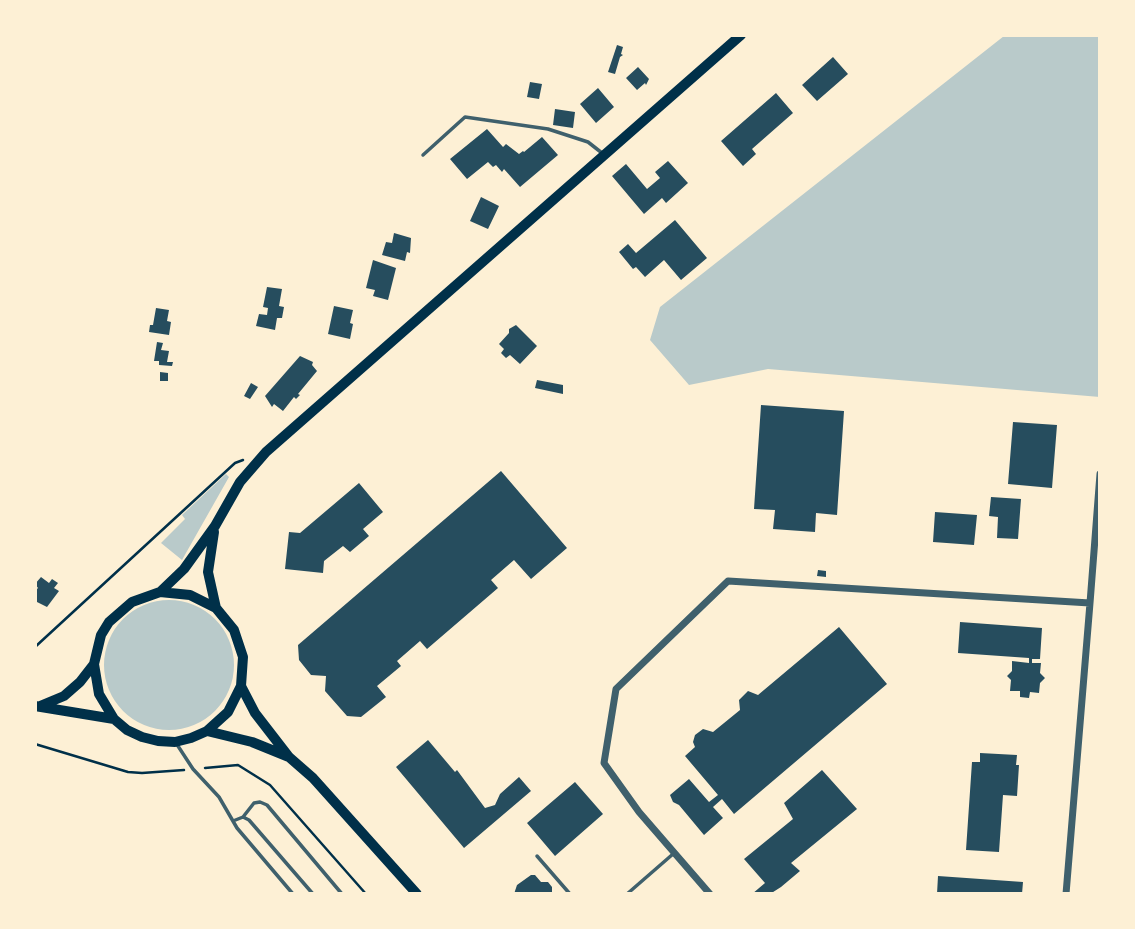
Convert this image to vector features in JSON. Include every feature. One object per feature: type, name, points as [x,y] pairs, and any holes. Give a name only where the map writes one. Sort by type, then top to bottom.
[{"type":"main road","points":[[160,592],[190,595],[216,608],[234,630],[243,657],[241,686],[228,712],[207,732],[175,742],[142,737],[127,730],[114,719],[99,694],[94,664],[101,635],[114,616],[132,602],[160,592],[184,569],[215,526],[240,482],[266,452],[741,35]]},
{"type":"main road","points":[[215,526],[208,572],[216,608]]},
{"type":"main road","points":[[38,706],[64,696],[94,664]]},
{"type":"main road","points":[[241,686],[255,713],[289,757],[313,778],[417,894]]},
{"type":"main road","points":[[38,706],[114,719]]},
{"type":"main road","points":[[207,732],[252,742],[289,757]]},
{"type":"street","points":[[1066,894],[1100,474]]},
{"type":"street","points":[[710,894],[639,811],[604,763],[616,689],[728,581],[1090,603]]},
{"type":"lane","points":[[423,155],[466,117],[548,129],[588,142],[604,155]]},
{"type":"lane","points":[[175,742],[193,769],[219,797],[233,821],[293,894]]},
{"type":"lane","points":[[233,821],[243,817],[254,803],[267,805],[342,894]]},
{"type":"lane","points":[[243,817],[258,829],[313,894]]},
{"type":"lane","points":[[627,894],[674,853]]},
{"type":"lane","points":[[537,856],[570,894]]},
{"type":"path","points":[[35,648],[235,463],[245,459]]},
{"type":"shaded area","points":[[1100,35],[1100,397],[768,369],[689,385],[650,340],[660,307],[1004,36]]},
{"type":"shaded area","points":[[226,474],[229,477],[182,560],[161,543],[185,519],[182,515]]},
{"type":"shaded area","points":[[169,600],[194,605],[215,619],[229,640],[234,665],[229,690],[215,711],[194,725],[169,730],[144,725],[123,711],[109,690],[104,665],[109,640],[123,619],[144,605]]},
{"type":"building","points":[[617,45],[623,47],[623,55],[615,74],[608,72]]},
{"type":"building","points":[[833,57],[848,74],[817,101],[802,85]]},
{"type":"building","points":[[638,67],[649,79],[646,85],[645,83],[637,90],[626,78]]},
{"type":"building","points":[[530,82],[542,84],[539,99],[527,97]]},
{"type":"building","points":[[598,88],[614,107],[596,123],[580,104]]},
{"type":"building","points":[[776,93],[793,113],[752,149],[756,154],[743,166],[721,141]]},
{"type":"building","points":[[555,109],[575,112],[573,128],[553,125]]},
{"type":"building","points":[[487,129],[503,147],[506,144],[519,154],[542,137],[558,155],[520,187],[504,169],[502,172],[496,165],[493,167],[488,162],[467,179],[450,159]]},
{"type":"building","points":[[668,161],[688,183],[666,203],[662,198],[644,214],[612,176],[626,164],[647,189],[660,178],[655,172]]},
{"type":"building","points":[[481,197],[499,206],[488,229],[470,221]]},
{"type":"building","points":[[675,220],[707,258],[681,280],[664,260],[645,277],[636,267],[633,269],[619,252],[628,244],[636,253]]},
{"type":"building","points":[[394,233],[411,238],[410,253],[407,252],[405,261],[382,255],[386,242],[392,243]]},
{"type":"building","points":[[373,260],[396,268],[388,300],[373,296],[375,290],[366,288]]},
{"type":"building","points":[[267,287],[282,289],[279,306],[284,307],[282,318],[277,318],[275,330],[256,326],[259,314],[267,315],[268,308],[263,307]]},
{"type":"building","points":[[334,306],[353,310],[350,339],[328,334]]},
{"type":"building","points":[[156,308],[169,310],[169,335],[149,332]]},
{"type":"building","points":[[516,325],[537,346],[520,364],[510,355],[506,358],[501,353],[504,349],[499,344],[509,333],[509,329]]},
{"type":"building","points":[[157,342],[163,343],[161,350],[169,351],[167,362],[173,362],[172,366],[159,365],[159,361],[154,361]]},
{"type":"building","points":[[300,356],[313,362],[312,365],[317,371],[298,394],[300,395],[296,399],[294,397],[283,411],[274,404],[272,407],[265,396]]},
{"type":"building","points":[[160,372],[168,373],[168,381],[160,381]]},
{"type":"building","points":[[537,380],[563,385],[563,394],[535,388]]},
{"type":"building","points":[[251,383],[258,387],[250,399],[244,396]]},
{"type":"building","points":[[761,405],[844,411],[837,515],[816,513],[815,532],[773,529],[775,510],[754,509]]},
{"type":"building","points":[[1013,422],[1057,425],[1052,488],[1008,484]]},
{"type":"building","points":[[501,471],[567,548],[531,579],[514,560],[491,580],[498,588],[427,649],[420,641],[397,661],[401,666],[377,686],[386,697],[361,717],[347,716],[325,691],[326,676],[311,675],[299,660],[298,645]]},
{"type":"building","points":[[359,483],[383,512],[363,529],[369,536],[350,552],[343,546],[324,561],[323,573],[285,569],[289,532],[300,533]]},
{"type":"building","points":[[991,497],[1021,499],[1018,539],[997,538],[998,517],[989,516]]},
{"type":"building","points":[[935,512],[977,515],[974,545],[933,542]]},
{"type":"building","points":[[818,570],[826,571],[826,577],[817,576]]},
{"type":"building","points":[[41,577],[49,583],[52,579],[58,583],[54,588],[59,591],[47,607],[35,601],[35,591],[38,588],[35,584]]},
{"type":"building","points":[[960,622],[1042,628],[1040,659],[1032,659],[1032,663],[1041,663],[1040,673],[1045,678],[1040,683],[1039,693],[1030,692],[1029,698],[1020,697],[1020,691],[1010,691],[1011,680],[1007,676],[1012,671],[1012,661],[1029,663],[1029,658],[958,653]]},
{"type":"building","points":[[839,627],[887,684],[734,814],[722,799],[713,807],[723,818],[704,835],[679,805],[673,802],[670,795],[689,779],[709,802],[718,795],[685,756],[695,747],[695,735],[703,729],[713,732],[740,710],[739,700],[748,691],[758,695]]},
{"type":"building","points":[[428,740],[455,772],[457,770],[485,808],[495,805],[500,794],[519,777],[531,791],[464,848],[396,767]]},
{"type":"building","points":[[980,753],[1017,755],[1016,765],[1019,765],[1017,796],[1003,795],[999,852],[966,850],[972,762],[980,762]]},
{"type":"building","points":[[822,770],[857,809],[791,863],[800,871],[781,887],[770,894],[752,894],[765,883],[744,859],[793,819],[784,803]]},
{"type":"building","points":[[575,782],[603,814],[555,856],[527,823]]},
{"type":"building","points":[[535,875],[541,882],[548,882],[552,887],[552,894],[514,894],[517,885]]},
{"type":"building","points":[[938,876],[1023,882],[1022,894],[937,894]]}]
